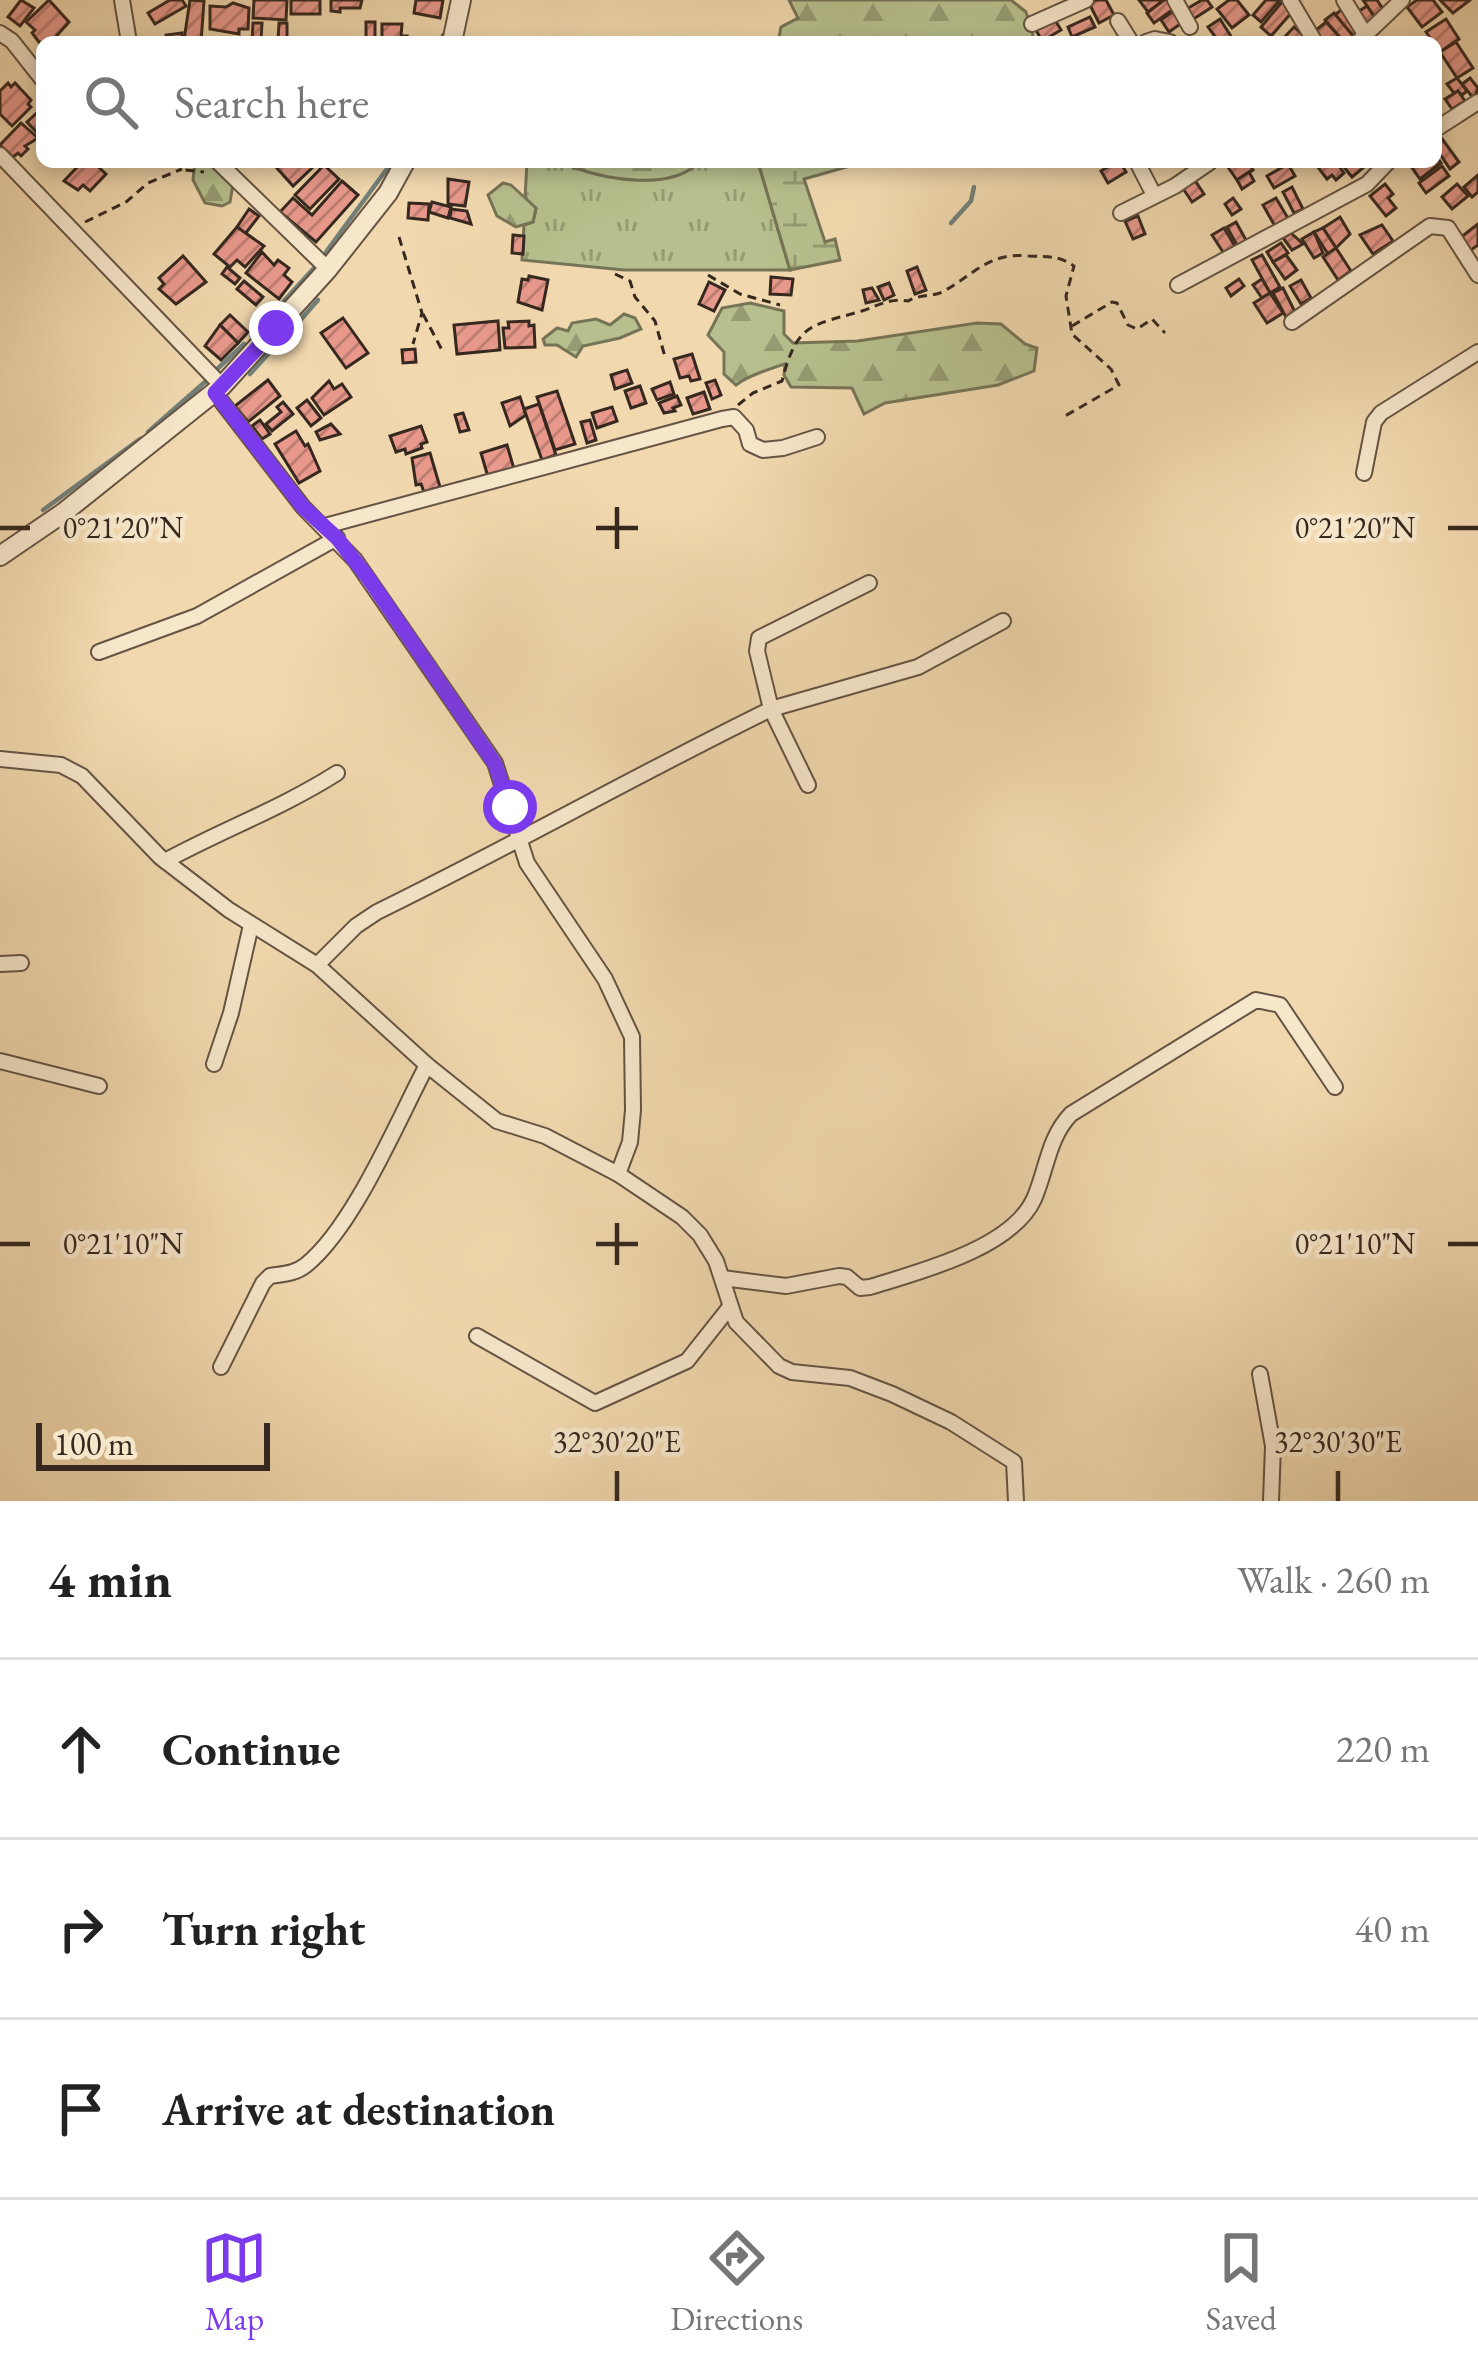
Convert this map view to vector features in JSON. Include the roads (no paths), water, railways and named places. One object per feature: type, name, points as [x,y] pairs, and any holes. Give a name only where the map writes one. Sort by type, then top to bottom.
[{"type":"street","points":[[122,0],[129,36]]},
{"type":"street","points":[[453,36],[461,0]]},
{"type":"street","points":[[1032,24],[1086,0]]},
{"type":"street","points":[[1175,0],[1190,27]]},
{"type":"street","points":[[1290,0],[1311,36]]},
{"type":"street","points":[[1344,0],[1360,36]]},
{"type":"street","points":[[1363,36],[1402,0]]},
{"type":"street","points":[[1118,20],[1127,36]]},
{"type":"street","points":[[0,33],[36,72]]},
{"type":"street","points":[[1442,125],[1478,102]]},
{"type":"street","points":[[0,155],[218,390],[303,507],[331,532],[495,764],[520,842],[542,888],[605,979],[632,1037],[633,1110],[618,1174]]},
{"type":"street","points":[[224,168],[328,268]]},
{"type":"street","points":[[0,556],[63,513],[218,390],[328,268],[388,193],[402,168]]},
{"type":"street","points":[[1140,168],[1154,195]]},
{"type":"street","points":[[1121,213],[1200,168]]},
{"type":"street","points":[[1178,284],[1367,184],[1382,168]]},
{"type":"street","points":[[1292,322],[1430,226],[1448,228],[1478,275]]},
{"type":"street","points":[[1364,473],[1374,422],[1381,413],[1478,352]]},
{"type":"street","points":[[99,652],[197,616],[331,532],[734,417],[746,430],[750,444],[763,450],[817,437]]},
{"type":"street","points":[[808,785],[772,709],[757,651],[759,638],[869,583]]},
{"type":"street","points":[[317,965],[377,912],[520,842],[643,771],[772,709],[918,667],[1003,621]]},
{"type":"street","points":[[0,759],[61,765],[82,776],[165,861],[251,925],[317,965],[497,1121],[545,1136],[618,1174],[682,1217],[700,1235],[722,1278],[736,1322],[779,1366],[850,1378],[996,1447],[1014,1462],[1016,1501]]},
{"type":"street","points":[[165,861],[299,797],[337,773]]},
{"type":"street","points":[[214,1064],[251,925]]},
{"type":"street","points":[[0,964],[22,964]]},
{"type":"street","points":[[722,1278],[786,1286],[847,1277],[865,1288],[973,1251],[1030,1207],[1052,1140],[1071,1114],[1256,1000],[1280,1005],[1335,1088]]},
{"type":"street","points":[[0,1061],[99,1086]]},
{"type":"street","points":[[221,1367],[263,1283],[270,1276],[306,1265],[345,1218],[427,1065]]},
{"type":"street","points":[[477,1336],[595,1403],[687,1361],[729,1308]]},
{"type":"street","points":[[1260,1374],[1274,1446],[1271,1501]]},
{"type":"waterway","points":[[326,252],[388,168]]},
{"type":"waterway","points":[[951,223],[971,201],[974,187]]},
{"type":"waterway","points":[[252,336],[314,268]]},
{"type":"waterway","points":[[290,332],[318,300]]},
{"type":"waterway","points":[[250,374],[278,343]]},
{"type":"waterway","points":[[214,372],[244,344]]},
{"type":"waterway","points":[[148,432],[206,381]]},
{"type":"waterway","points":[[43,510],[140,439]]}]
